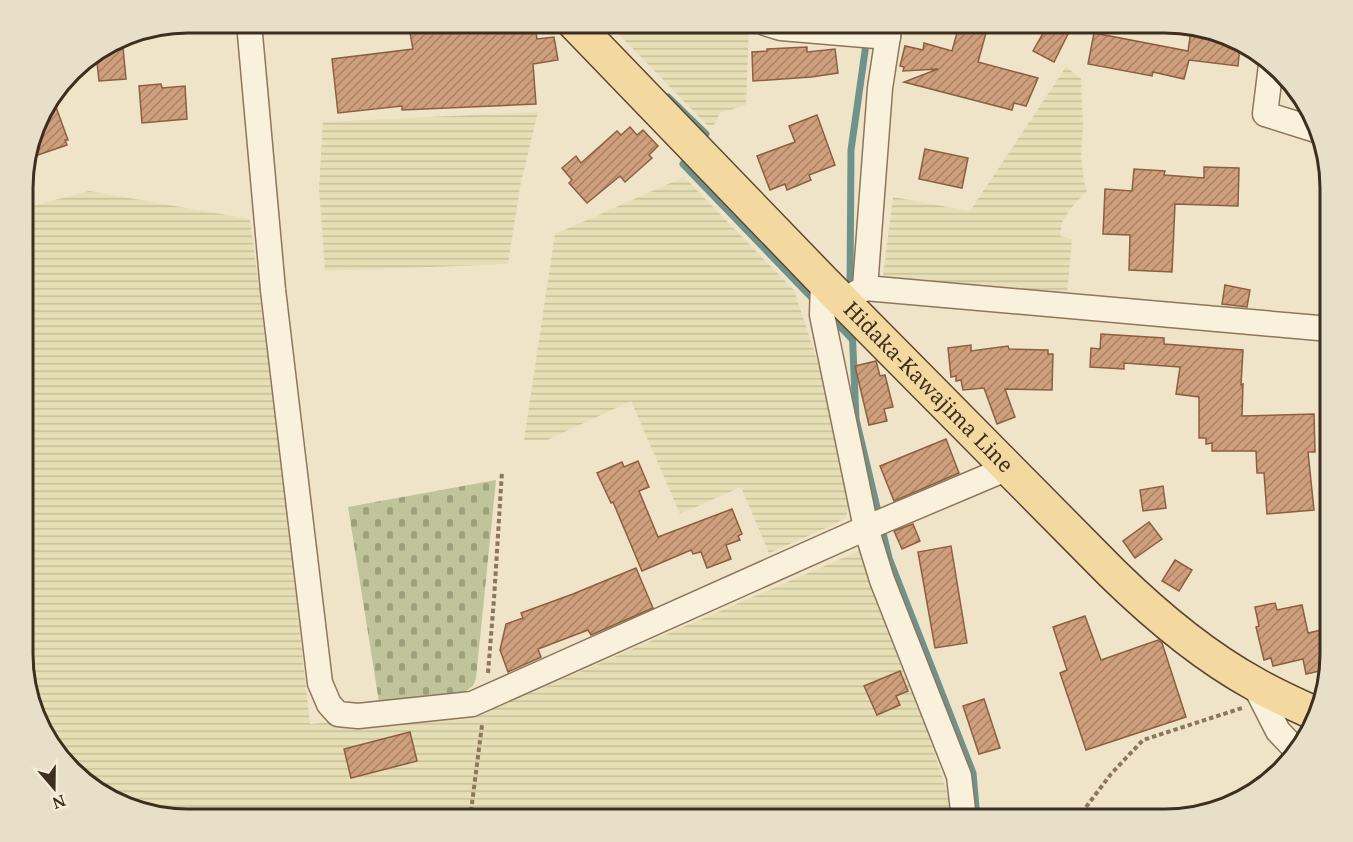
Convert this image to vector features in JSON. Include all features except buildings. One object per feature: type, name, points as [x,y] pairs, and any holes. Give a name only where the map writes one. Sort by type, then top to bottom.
[{"type":"main road","name":"Hidaka-Kawajima Line","points":[[585,33],[843,290],[1008,468],[1154,613],[1258,693],[1309,711]]},
{"type":"street","points":[[250,33],[273,290],[320,683],[329,704],[338,714],[358,716],[472,704],[866,528],[1008,468]]},
{"type":"street","points":[[889,33],[843,290],[822,315],[866,528],[882,580],[959,776],[963,809]]},
{"type":"street","points":[[1270,74],[1265,114],[1307,127]]},
{"type":"street","points":[[843,290],[1320,328]]},
{"type":"street","points":[[1258,693],[1278,731],[1291,744]]},
{"type":"path","points":[[471,809],[485,698],[502,471]]},
{"type":"path","points":[[1085,809],[1111,774],[1143,740],[1258,693]]},
{"type":"shaded area","points":[[618,33],[749,33],[746,105],[720,113],[714,125],[707,125]]},
{"type":"shaded area","points":[[1066,67],[1081,79],[1083,127],[1081,156],[1087,191],[1062,222],[1060,236],[1072,239],[1067,295],[888,283],[883,276],[893,197],[970,211]]},
{"type":"shaded area","points":[[538,112],[521,182],[508,264],[325,271],[319,188],[323,122]]},
{"type":"shaded area","points":[[684,177],[794,290],[824,381],[849,505],[846,517],[769,553],[741,487],[680,514],[631,401],[547,440],[524,440],[555,234]]},
{"type":"shaded area","points":[[89,191],[250,219],[280,449],[310,724],[498,707],[859,551],[930,738],[951,809],[178,809],[158,806],[138,801],[102,783],[84,769],[84,758],[73,758],[54,731],[41,704],[34,674],[33,206]]},
{"type":"green space","points":[[496,480],[476,678],[473,686],[464,692],[379,702],[348,507]]},
{"type":"waterway","points":[[850,291],[851,150],[868,33]]},
{"type":"waterway","points":[[668,97],[706,134],[700,141]]},
{"type":"waterway","points":[[690,155],[683,164],[815,301]]},
{"type":"waterway","points":[[829,315],[852,339]]},
{"type":"waterway","points":[[852,326],[856,419],[889,558],[973,773],[976,809]]}]
